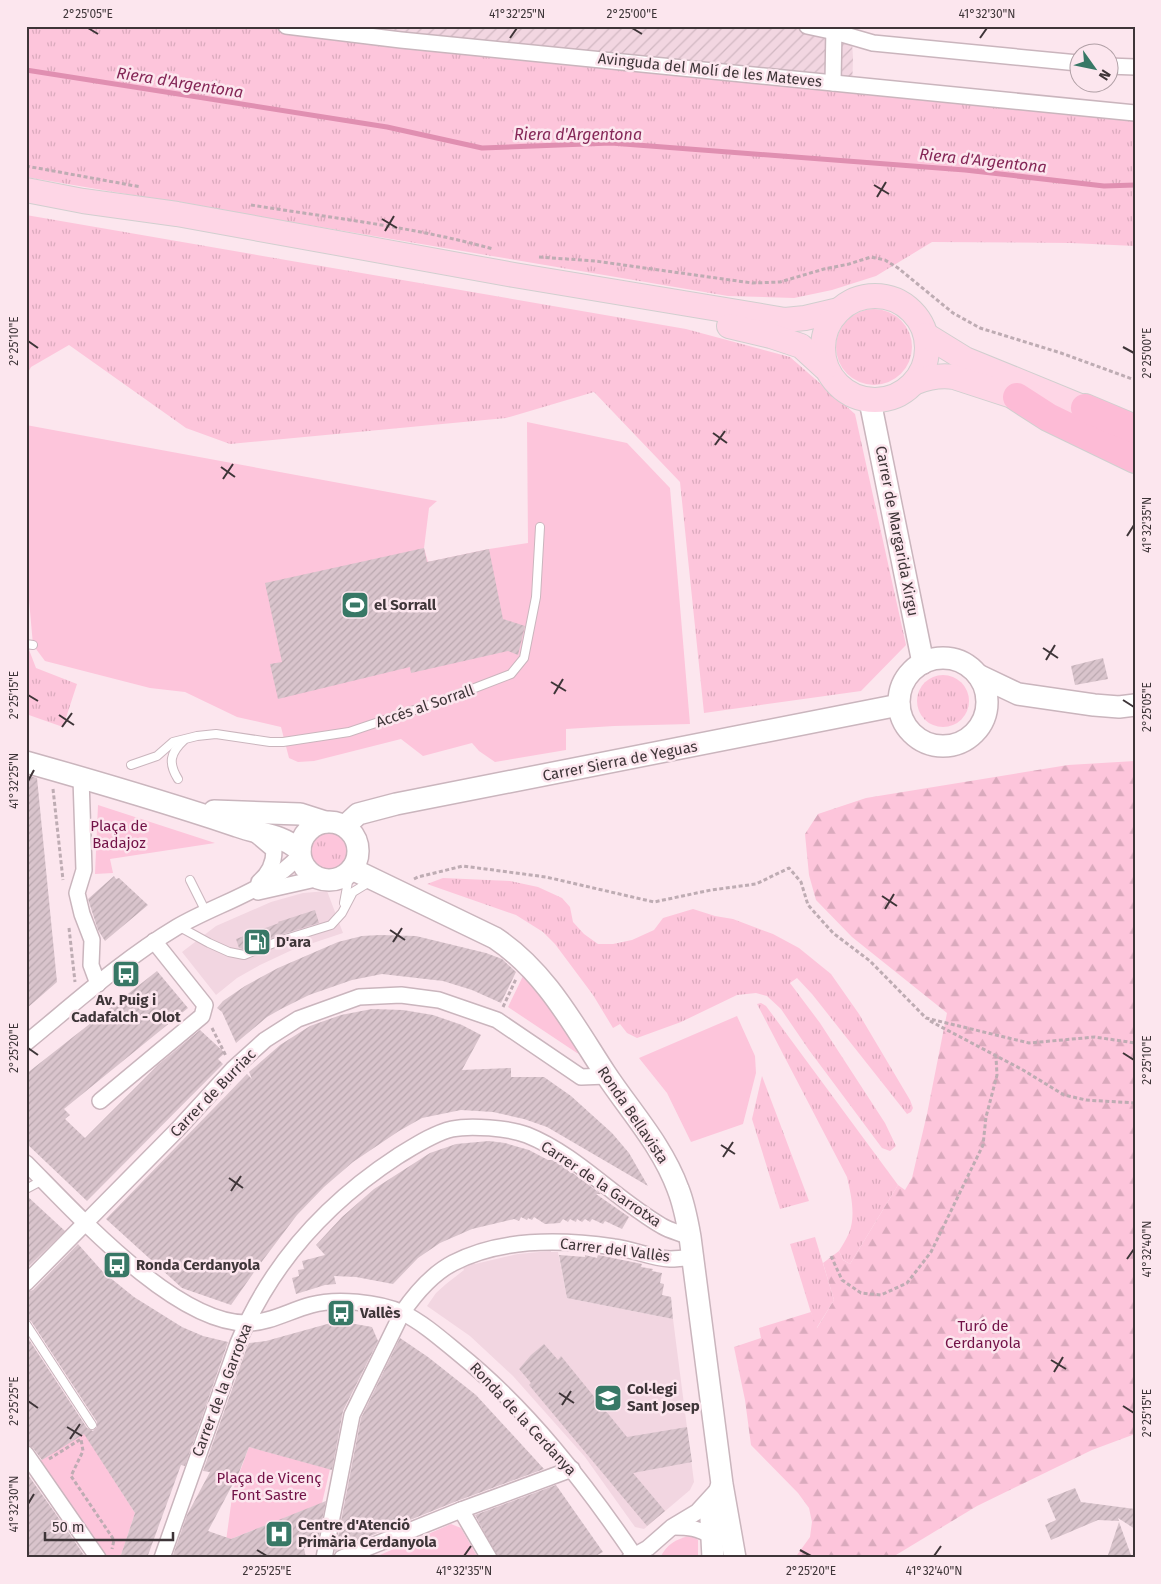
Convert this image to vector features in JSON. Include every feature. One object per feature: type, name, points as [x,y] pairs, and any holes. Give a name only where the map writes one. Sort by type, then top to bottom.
[{"type":"highway","points":[[1017,397],[1048,417],[1135,459]]},
{"type":"highway","points":[[1085,408],[1135,429]]},
{"type":"main road","points":[[26,190],[84,201],[178,214],[514,275],[785,320],[805,318],[839,310]]},
{"type":"main road","points":[[26,198],[506,280],[627,307],[711,322],[772,336],[801,346],[826,368]]},
{"type":"main road","points":[[916,382],[924,367],[928,351],[926,335],[920,321],[910,309],[897,300],[882,296],[866,296],[852,301],[839,310],[829,322],[823,337],[822,353],[826,368],[833,382],[850,394],[870,401],[894,395],[928,377],[954,377],[1017,397],[1135,444]]},
{"type":"main road","points":[[926,335],[965,359],[1085,408],[1135,438]]},
{"type":"street","name":"Avinguda del Molí de les Mateves","points":[[286,26],[401,40],[1135,113]]},
{"type":"street","points":[[807,26],[835,29],[872,43],[1068,62]]},
{"type":"street","points":[[833,83],[835,29]]},
{"type":"street","points":[[1118,66],[1135,67]]},
{"type":"street","name":"Carrer de Margarida Xirgu","points":[[870,401],[923,662]]},
{"type":"street","points":[[1018,694],[1004,699],[992,707],[985,714],[973,733],[964,740],[941,746],[919,739],[911,732],[903,720],[899,705],[901,690],[914,668],[923,662],[948,658],[965,664],[978,675],[1018,694],[1094,705],[1119,707],[1135,705]]},
{"type":"street","points":[[978,675],[984,687],[986,700],[985,714]]},
{"type":"street","name":"Carrer Sierra de Yeguas","points":[[335,824],[377,808],[899,705]]},
{"type":"street","points":[[26,762],[186,809],[249,830],[280,837],[300,852],[306,869],[326,880],[339,878],[351,870],[358,857],[357,843],[351,831],[314,817],[300,814],[186,809]]},
{"type":"street","points":[[81,778],[84,870],[77,893],[82,914],[92,940],[90,965],[98,984]]},
{"type":"street","points":[[26,1043],[154,941],[178,926],[280,874],[300,852],[305,834],[318,824],[335,824]]},
{"type":"street","points":[[244,894],[265,877],[274,859],[274,850],[249,830]]},
{"type":"street","name":"Ronda Bellavista","points":[[351,870],[495,938],[510,948],[533,969],[556,998],[607,1076],[650,1135],[663,1158],[678,1187],[685,1212],[722,1484],[735,1558]]},
{"type":"street","points":[[244,894],[320,878]]},
{"type":"street","points":[[100,1101],[202,1016],[206,1005],[154,941]]},
{"type":"street","name":"Carrer de Burriac","points":[[26,1283],[178,1129],[233,1069],[265,1040],[298,1019],[360,997],[401,995],[439,1000],[497,1020],[581,1077],[607,1076]]},
{"type":"street","name":"Carrer de la Garrotxa","points":[[162,1558],[246,1323],[280,1266],[321,1217],[379,1169],[418,1144],[452,1129],[481,1128],[506,1130],[527,1135],[556,1150],[691,1247]]},
{"type":"street","name":"Ronda de la Cerdanya","points":[[26,1163],[86,1223],[153,1283],[186,1304],[231,1321],[246,1323],[265,1320],[311,1305],[329,1302],[354,1302],[402,1313],[426,1327],[486,1375],[572,1469],[633,1557]]},
{"type":"street","name":"Carrer del Vallès","points":[[324,1558],[352,1415],[402,1313],[411,1299],[433,1277],[452,1263],[489,1248],[554,1242],[614,1247],[668,1259],[691,1247]]},
{"type":"street","points":[[26,1454],[98,1558]]},
{"type":"street","points":[[342,1558],[461,1510],[572,1469]]},
{"type":"street","points":[[633,1557],[697,1512],[722,1484]]},
{"type":"street","name":"Ronda Bellavista","points":[[713,1558],[711,1519],[722,1484]]},
{"type":"street","points":[[461,1510],[489,1558]]},
{"type":"street","points":[[672,1528],[690,1527],[712,1536],[729,1558]]},
{"type":"lane","name":"Accés al Sorrall","points":[[131,766],[157,756],[173,742],[187,738],[216,734],[270,742],[283,742],[349,732],[441,701],[512,674],[524,658],[536,597],[540,527]]},
{"type":"lane","points":[[178,779],[172,770],[171,762],[176,747],[187,738]]},
{"type":"lane","points":[[342,912],[351,870]]},
{"type":"lane","points":[[190,880],[206,912]]},
{"type":"lane","points":[[178,926],[229,952],[244,955],[331,924],[342,912],[352,892],[372,880]]},
{"type":"lane","points":[[26,1189],[43,1180]]},
{"type":"lane","points":[[26,1324],[92,1425]]},
{"type":"path","points":[[26,166],[150,188]]},
{"type":"path","points":[[246,204],[372,224],[473,243],[499,251]]},
{"type":"path","points":[[534,257],[595,260],[752,283],[780,282],[871,258],[884,260],[898,268],[953,312],[980,328],[1061,353],[1135,380]]},
{"type":"path","points":[[411,882],[418,876],[463,866],[546,877],[654,902],[711,890],[756,884],[789,868],[801,882],[808,905],[833,933],[870,961],[926,1018],[1023,1070],[1064,1095],[1086,1100],[1135,1103]]},
{"type":"path","points":[[497,1020],[518,976]]},
{"type":"path","points":[[202,1016],[214,1031],[233,1069]]},
{"type":"path","points":[[926,1018],[1029,1043],[1095,1037],[1135,1043]]},
{"type":"path","points":[[831,1256],[842,1280],[861,1293],[881,1295],[907,1283],[931,1252],[982,1145],[986,1117],[997,1075],[996,1057]]},
{"type":"path","points":[[36,1468],[81,1440],[83,1451],[71,1476]]},
{"type":"path","points":[[64,1475],[71,1476],[114,1540],[109,1558]]},
{"type":"shaded area","points":[[277,26],[851,26],[853,58],[852,92],[616,68]]},
{"type":"shaded area","name":"D'ara","points":[[327,891],[343,933],[292,950],[260,965],[237,978],[216,995],[182,952],[216,926],[271,902],[303,893]]},
{"type":"shaded area","name":"Col·legi Sant Josep","points":[[558,1252],[567,1298],[673,1319],[694,1482],[690,1490],[644,1529],[635,1527],[585,1457],[513,1376],[470,1336],[427,1306],[436,1293],[464,1270],[463,1268],[473,1263],[518,1254]]},
{"type":"green space","points":[[26,26],[277,26],[616,68],[1135,119],[1135,246],[1071,243],[932,242],[876,276],[832,290],[794,298],[728,296],[26,177]]},
{"type":"green space","points":[[26,215],[686,329],[790,357],[855,414],[906,645],[861,691],[704,713],[680,482],[594,392],[506,418],[230,444],[186,428],[69,345],[31,367],[26,376]]},
{"type":"green space","points":[[874,309],[888,312],[901,320],[909,333],[912,347],[909,361],[901,374],[888,382],[874,385],[860,382],[847,374],[839,361],[836,347],[839,333],[847,320],[860,312]]},
{"type":"green space","name":"el Sorrall","points":[[527,422],[627,443],[670,488],[690,724],[566,729],[566,750],[495,762],[479,751],[472,743],[423,756],[401,739],[314,761],[298,762],[289,758],[281,727],[237,717],[185,692],[150,688],[45,661],[33,645],[26,566],[26,425],[437,501],[429,508],[424,548],[428,562],[528,543]]},
{"type":"green space","points":[[26,642],[36,668],[77,684],[63,727],[26,714]]},
{"type":"green space","points":[[938,675],[948,675],[962,682],[969,696],[969,706],[962,720],[948,727],[938,727],[928,723],[921,716],[917,706],[917,696],[921,686],[928,679]]},
{"type":"green space","name":"Turó de Cerdanyola","points":[[1135,761],[1135,1434],[1092,1450],[977,1506],[891,1558],[790,1558],[797,1555],[810,1537],[812,1522],[809,1508],[798,1493],[751,1445],[745,1400],[734,1347],[761,1338],[759,1328],[811,1312],[817,1328],[834,1300],[823,1263],[839,1251],[843,1260],[850,1264],[898,1185],[905,1190],[912,1178],[947,1013],[852,937],[816,900],[809,875],[805,834],[818,814],[866,798],[1068,765]]},
{"type":"green space","name":"Plaça de Badajoz","points":[[98,805],[215,843],[110,859],[113,873],[95,874]]},
{"type":"green space","points":[[328,832],[341,838],[347,851],[341,864],[328,870],[315,864],[309,851],[315,838]]},
{"type":"green space","points":[[443,878],[510,881],[538,887],[562,898],[570,907],[573,922],[584,934],[598,944],[613,944],[632,940],[654,930],[663,918],[693,909],[733,919],[773,934],[799,948],[831,974],[859,1014],[910,1100],[913,1108],[907,1114],[812,994],[797,978],[790,983],[820,1023],[885,1123],[896,1146],[890,1151],[882,1148],[781,1009],[767,996],[756,993],[737,995],[681,1022],[637,1038],[627,1033],[620,1024],[613,1028],[593,995],[555,944],[543,932],[516,915],[427,884]]},
{"type":"green space","points":[[524,974],[552,1008],[581,1054],[508,1007]]},
{"type":"green space","points":[[761,1003],[766,1006],[898,1185],[850,1264],[843,1260],[839,1251],[849,1233],[852,1219],[847,1177],[757,1004]]},
{"type":"green space","points":[[737,1016],[755,1056],[756,1073],[743,1124],[691,1142],[667,1093],[639,1058]]},
{"type":"green space","points":[[762,1076],[809,1201],[780,1209],[752,1119]]},
{"type":"green space","points":[[815,1237],[834,1300],[816,1329],[790,1244]]},
{"type":"green space","points":[[84,1433],[135,1513],[120,1558],[107,1558],[40,1461]]},
{"type":"green space","name":"Plaça de Vicenç Font Sastre","points":[[249,1447],[330,1469],[322,1503],[226,1541],[233,1490]]},
{"type":"green space","points":[[451,1524],[461,1528],[478,1558],[373,1558]]},
{"type":"green space","points":[[693,1536],[698,1540],[698,1558],[660,1558],[672,1543]]},
{"type":"building","name":"el Sorrall","points":[[424,548],[427,562],[489,549],[503,619],[525,626],[518,655],[508,651],[411,673],[410,667],[278,699],[270,664],[282,662],[265,583]]},
{"type":"building","points":[[1103,658],[1108,679],[1075,685],[1071,666]]},
{"type":"building","points":[[26,775],[37,778],[57,982],[26,1009]]},
{"type":"building","points":[[114,876],[116,879],[119,878],[148,905],[105,941],[98,930],[88,899]]},
{"type":"building","points":[[315,910],[319,923],[243,949],[239,948],[236,939]]},
{"type":"building","points":[[362,936],[416,936],[486,953],[502,959],[516,972],[501,1003],[472,990],[443,981],[382,974],[352,980],[309,995],[281,1009],[267,1017],[236,1043],[222,1012],[217,1008],[223,1001],[245,986],[278,968],[338,942]]},
{"type":"building","points":[[157,971],[188,1008],[64,1109],[70,1115],[65,1119],[85,1138],[159,1064],[200,1030],[225,1053],[218,1059],[223,1064],[87,1201],[26,1143],[26,1074]]},
{"type":"building","points":[[372,1009],[403,1010],[433,1015],[462,1025],[481,1035],[462,1070],[511,1068],[511,1077],[544,1077],[571,1096],[612,1133],[629,1153],[648,1186],[547,1127],[524,1119],[493,1112],[461,1110],[422,1118],[353,1162],[324,1187],[297,1215],[231,1305],[182,1288],[106,1219],[247,1074],[252,1079],[249,1072],[280,1045],[310,1026],[341,1015]]},
{"type":"building","points":[[489,1141],[505,1143],[529,1150],[562,1165],[601,1194],[596,1194],[629,1217],[622,1229],[605,1221],[603,1224],[592,1219],[590,1222],[585,1219],[582,1222],[577,1219],[576,1222],[570,1219],[568,1222],[563,1219],[560,1223],[545,1224],[534,1217],[532,1220],[528,1218],[527,1220],[521,1217],[519,1221],[514,1219],[472,1229],[440,1243],[418,1258],[393,1284],[356,1277],[334,1276],[336,1284],[325,1285],[296,1294],[292,1278],[299,1276],[298,1270],[304,1269],[302,1261],[325,1255],[316,1245],[342,1217],[374,1189],[430,1153],[456,1144]]},
{"type":"building","points":[[26,1195],[65,1231],[26,1269]]},
{"type":"building","points":[[78,1244],[103,1272],[134,1297],[182,1327],[203,1336],[228,1342],[185,1466],[181,1465],[147,1558],[120,1558],[135,1513],[84,1434],[42,1460],[33,1448],[26,1445],[26,1335],[87,1428],[93,1431],[97,1427],[97,1422],[31,1321],[26,1318],[26,1292],[33,1290]]},
{"type":"building","points":[[559,1255],[585,1257],[585,1255],[597,1258],[598,1255],[642,1264],[641,1267],[662,1273],[660,1283],[664,1284],[662,1295],[671,1297],[673,1319],[567,1298]]},
{"type":"building","points":[[338,1321],[372,1327],[378,1341],[343,1411],[332,1470],[249,1447],[236,1480],[208,1531],[231,1539],[326,1501],[317,1546],[304,1548],[306,1558],[172,1558],[187,1515],[210,1472],[203,1471],[249,1343],[266,1341]]},
{"type":"building","points":[[400,1338],[428,1357],[476,1395],[544,1469],[457,1501],[338,1549],[335,1552],[361,1418]]},
{"type":"building","points":[[544,1344],[558,1360],[561,1356],[627,1437],[687,1427],[692,1462],[633,1473],[665,1511],[647,1526],[529,1385],[531,1383],[519,1369]]},
{"type":"building","points":[[26,1472],[53,1510],[86,1558],[26,1558]]},
{"type":"building","points":[[556,1485],[603,1552],[592,1558],[498,1558],[475,1515]]},
{"type":"building","points":[[1075,1488],[1081,1502],[1135,1509],[1135,1529],[1118,1518],[1119,1521],[1098,1520],[1051,1540],[1045,1525],[1056,1520],[1047,1499]]},
{"type":"building","points":[[1119,1522],[1132,1558],[1107,1558]]},
{"type":"waterway","name":"Riera d'Argentona","points":[[26,70],[387,127],[482,148],[611,143],[965,170],[1104,186],[1135,185]]},
{"type":"place","name":"el Sorrall","points":[[355,605]]},
{"type":"place","name":"D'ara","points":[[257,942]]},
{"type":"place","name":"Av. Puig i Cadafalch - Olot","points":[[126,974]]},
{"type":"place","name":"Ronda Cerdanyola","points":[[117,1265]]},
{"type":"place","name":"Vallès","points":[[341,1313]]},
{"type":"place","name":"Col·legi Sant Josep","points":[[608,1398]]},
{"type":"place","name":"Centre d'Atenció Primària Cerdanyola","points":[[279,1534]]}]
